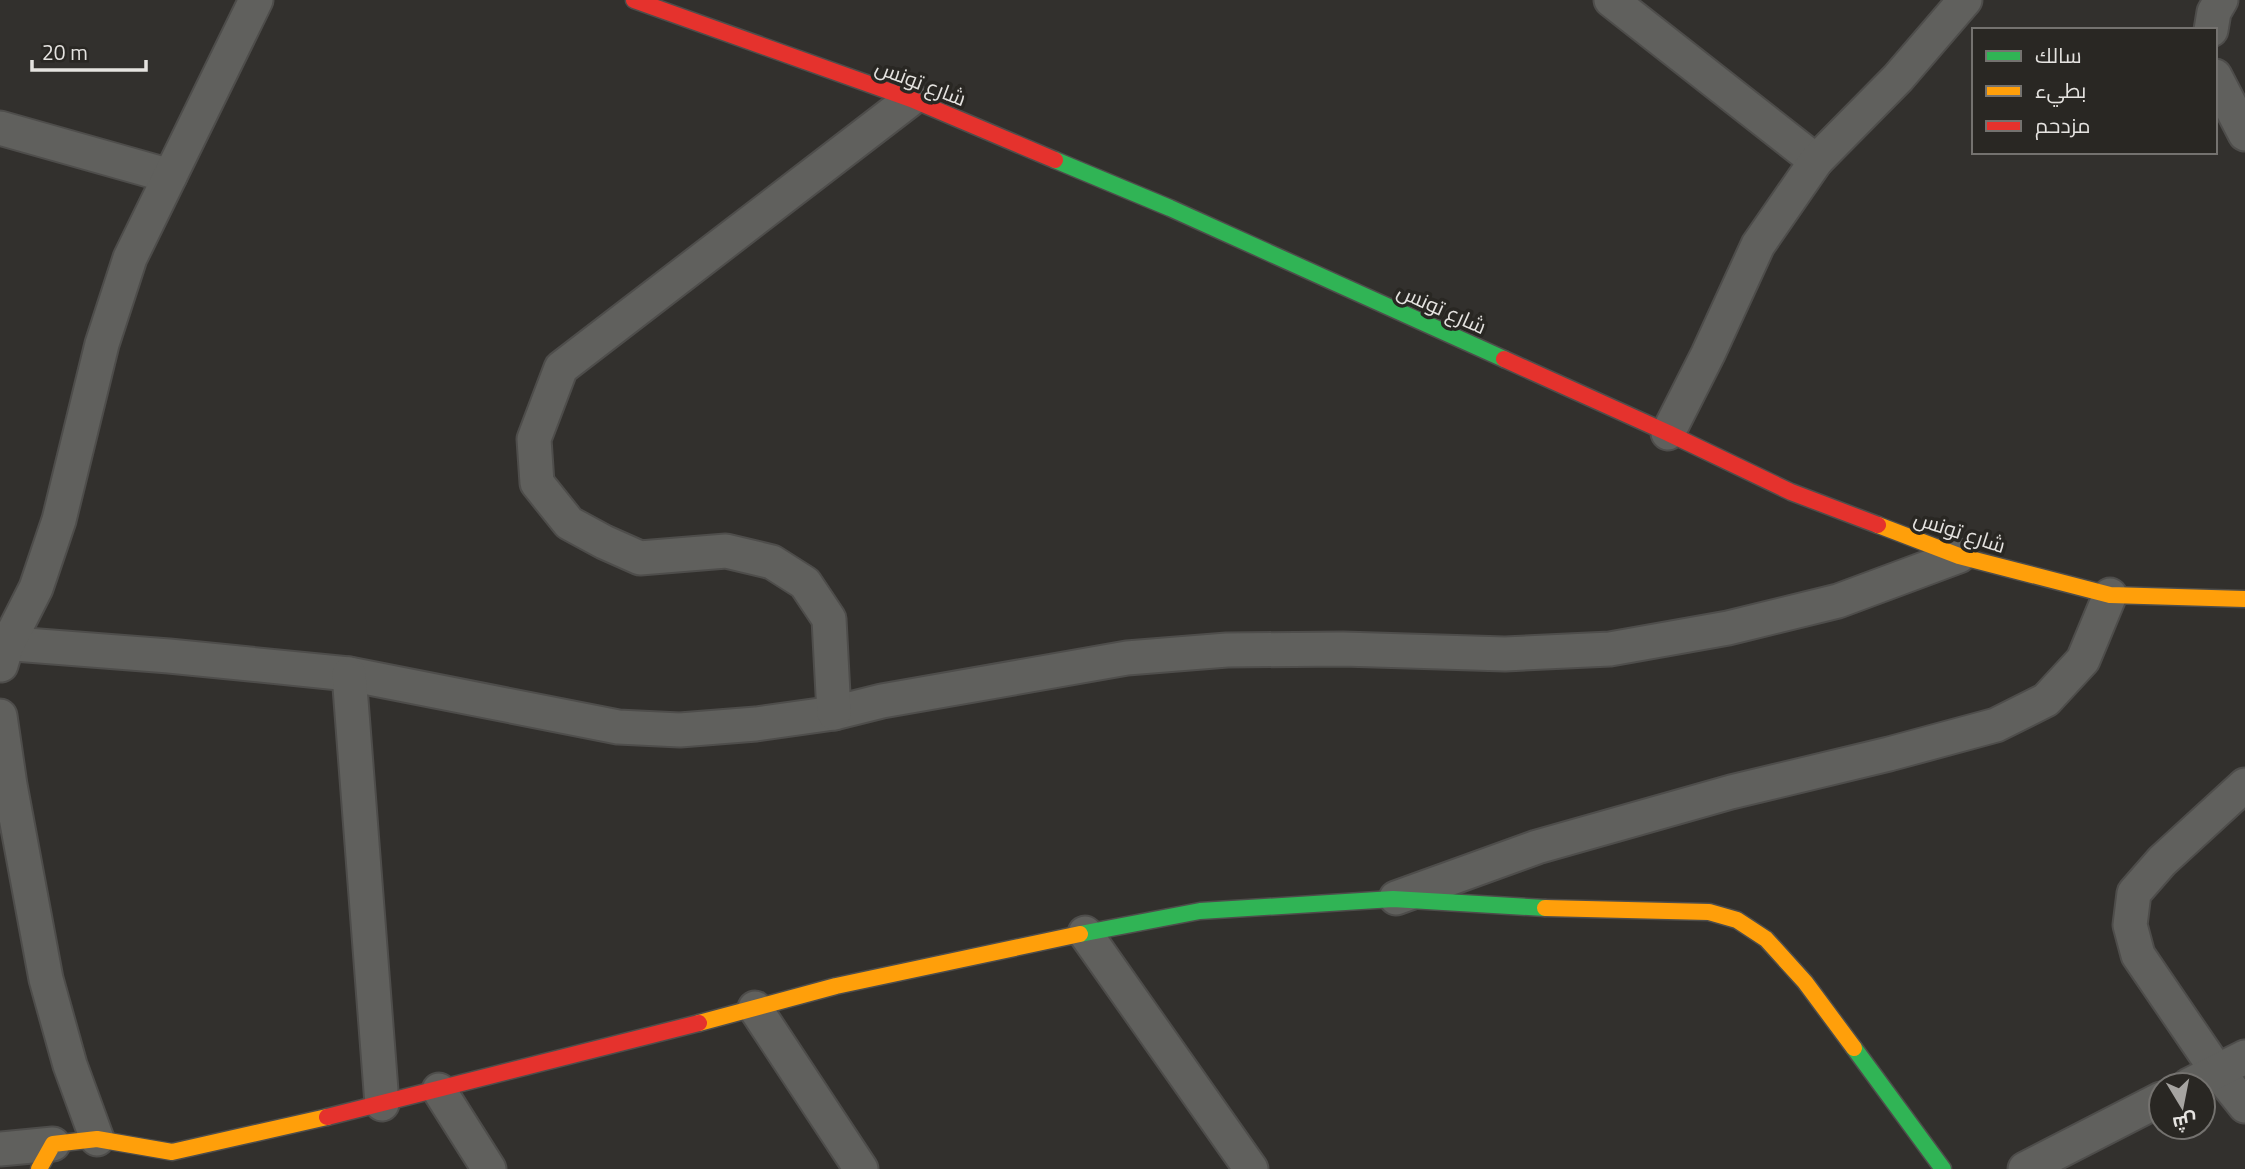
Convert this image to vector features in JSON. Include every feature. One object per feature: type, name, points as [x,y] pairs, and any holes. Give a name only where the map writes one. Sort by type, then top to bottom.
[{"type":"street","points":[[256,0],[130,258],[102,344],[59,520],[36,588],[2,652],[169,656],[349,674],[618,726],[680,730],[756,724],[834,713],[953,688],[1127,658],[1227,650],[1343,649],[1505,654],[1610,649],[1728,628],[1838,601],[1959,556]]},
{"type":"street","name":"شارع تونس","points":[[634,0],[690,9],[911,99],[1170,208],[1668,433],[1791,492],[1959,556],[2110,595],[2245,599]]},
{"type":"street","points":[[1611,0],[1816,161]]},
{"type":"street","points":[[1668,433],[1758,245],[1816,161],[1898,78],[1965,0]]},
{"type":"street","points":[[2211,28],[2214,12],[2221,0]]},
{"type":"street","points":[[2217,80],[2245,134]]},
{"type":"street","points":[[834,713],[829,619],[806,583],[772,562],[726,551],[640,558],[604,542],[569,523],[537,483],[534,439],[561,368],[911,99]]},
{"type":"street","points":[[0,128],[170,176]]},
{"type":"street","points":[[1393,899],[1537,847],[1731,792],[1996,725],[2046,700],[2083,660],[2110,595]]},
{"type":"street","points":[[349,674],[382,1104]]},
{"type":"street","points":[[0,716],[46,979],[70,1065],[97,1139]]},
{"type":"street","points":[[2245,785],[2162,861],[2134,893],[2130,925],[2138,956],[2217,1071],[2245,1106]]},
{"type":"street","points":[[0,1149],[46,1156],[97,1139],[175,1160],[836,986],[1200,911],[1393,899],[1709,912],[1737,920],[1766,940],[1805,982],[1943,1169]]},
{"type":"street","points":[[1085,933],[1251,1169]]},
{"type":"street","points":[[755,1008],[861,1169]]},
{"type":"street","points":[[439,1090],[489,1169]]},
{"type":"street","points":[[2025,1169],[2147,1106]]},
{"type":"traffic: fast","points":[[1055,160],[1170,208],[1504,359]]},
{"type":"traffic: fast","points":[[1080,934],[1200,911],[1393,899],[1545,908]]},
{"type":"traffic: fast","points":[[1854,1048],[1943,1169]]},
{"type":"traffic: slow","points":[[1878,525],[1959,556],[2110,595],[2245,599]]},
{"type":"traffic: slow","points":[[1545,908],[1709,912],[1737,920],[1766,939],[1805,982],[1854,1048]]},
{"type":"traffic: slow","points":[[699,1023],[836,986],[1080,934]]},
{"type":"traffic: slow","points":[[39,1169],[53,1144],[97,1139],[172,1152],[327,1117]]},
{"type":"traffic: jam","points":[[634,0],[911,99],[1055,160]]},
{"type":"traffic: jam","points":[[1504,359],[1791,492],[1878,525]]},
{"type":"traffic: jam","points":[[327,1117],[699,1023]]}]
